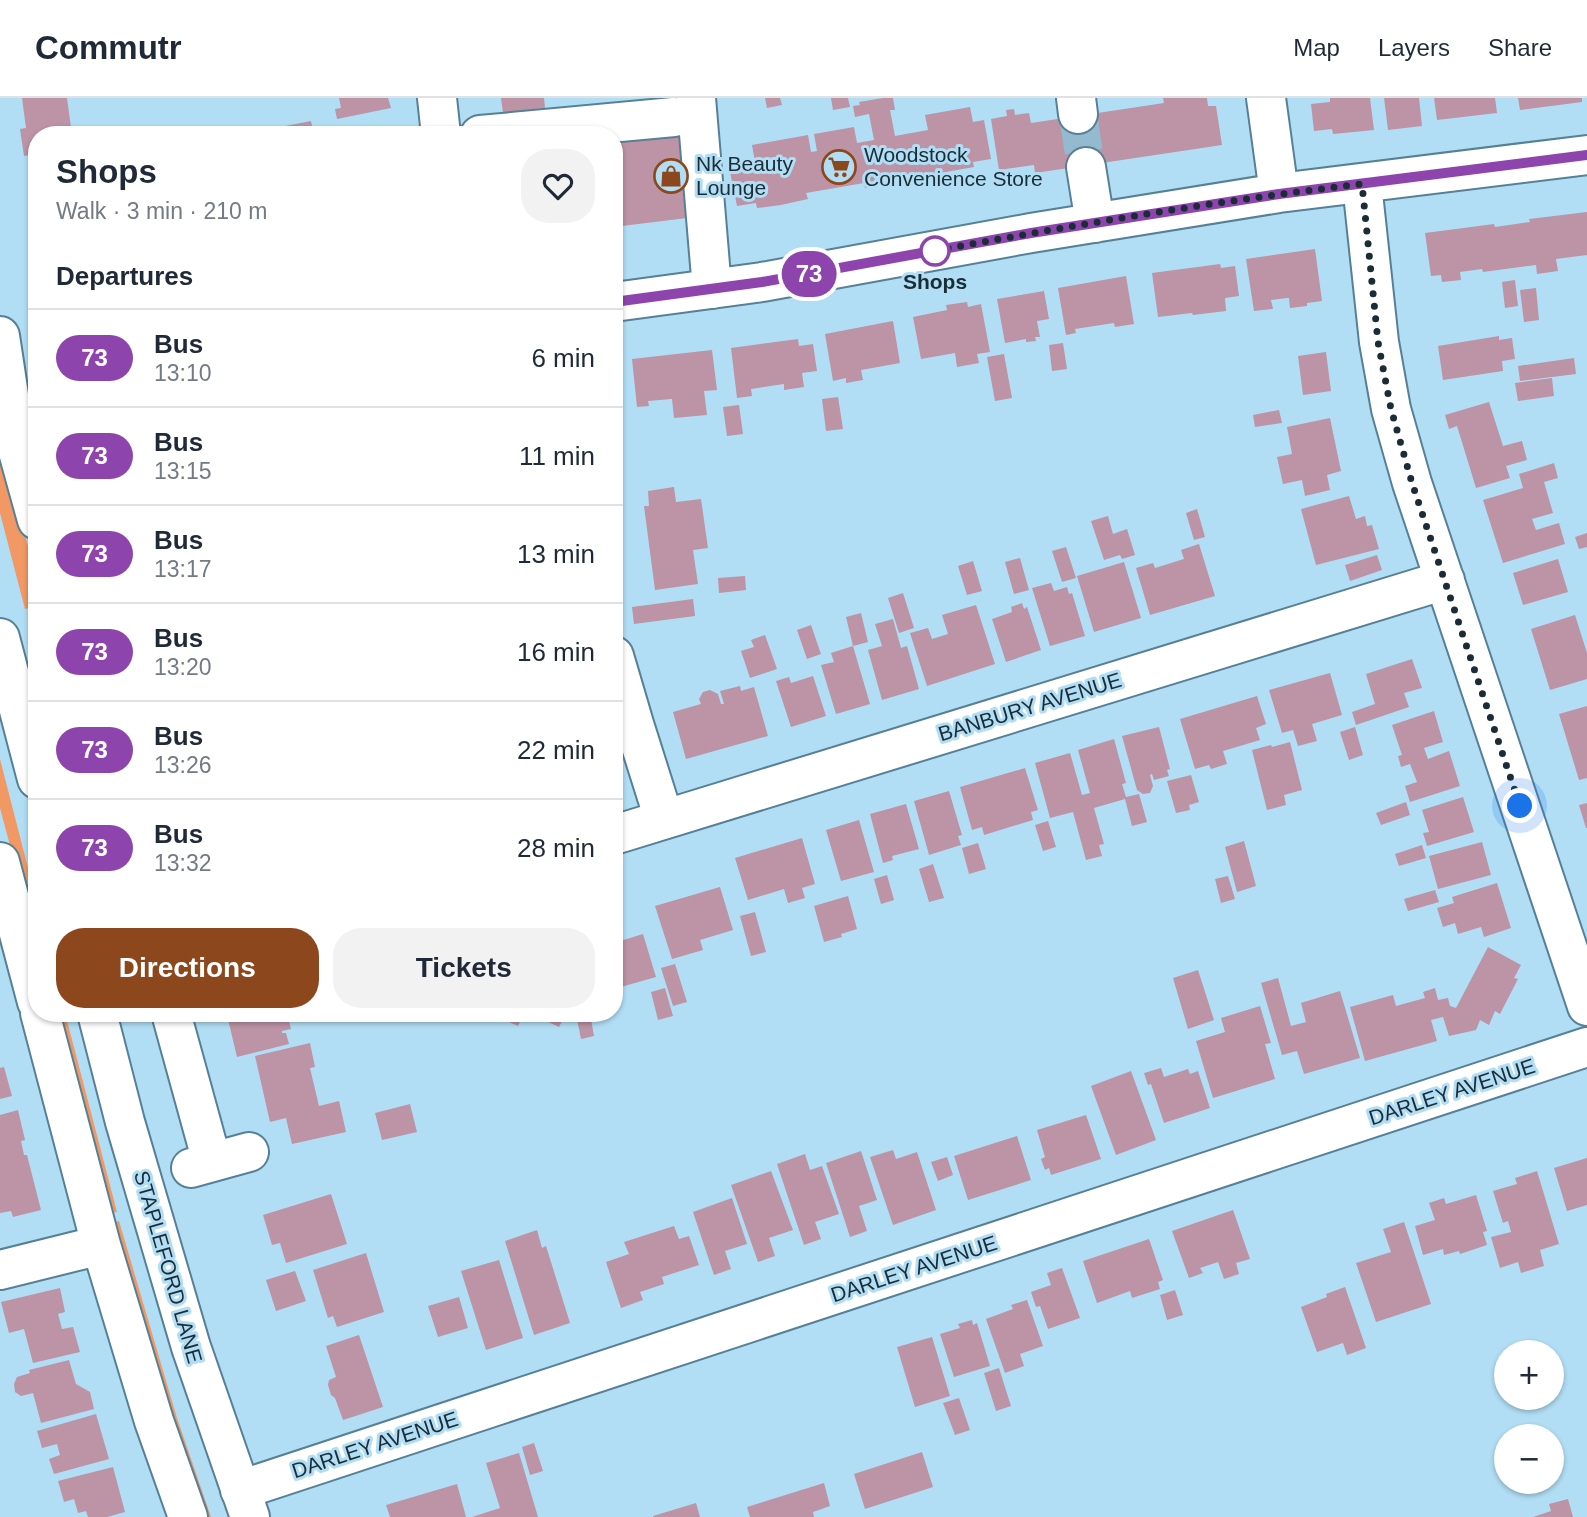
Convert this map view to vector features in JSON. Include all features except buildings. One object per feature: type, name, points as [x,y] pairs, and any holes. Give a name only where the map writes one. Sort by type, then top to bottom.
[{"type":"street","points":[[437,98],[440,126]]},
{"type":"street","points":[[1266,98],[1279,194]]},
{"type":"street","points":[[546,126],[685,107],[712,289]]},
{"type":"street","points":[[623,301],[762,282],[1095,223],[1279,194],[1587,155]]},
{"type":"street","points":[[1086,167],[1095,223]]},
{"type":"street","points":[[1362,184],[1378,342],[1391,409],[1412,483],[1587,1006]]},
{"type":"street","points":[[0,336],[16,403],[17,448],[28,488]]},
{"type":"street","name":"BANBURY AVENUE","points":[[623,832],[1445,580]]},
{"type":"street","points":[[0,638],[28,745]]},
{"type":"street","points":[[623,687],[664,819]]},
{"type":"street","points":[[0,862],[28,968]]},
{"type":"street","points":[[42,1022],[101,1245],[155,1421],[188,1517]]},
{"type":"street","name":"STAPLEFORD LANE","points":[[99,1022],[125,1122],[191,1347],[245,1503]]},
{"type":"street","points":[[173,1022],[202,1165],[249,1152]]},
{"type":"street","name":"DARLEY AVENUE","points":[[245,1503],[1587,1047]]},
{"type":"street","points":[[0,1270],[101,1245]]},
{"type":"shaded area","points":[[0,452],[28,546],[28,608],[25,609],[0,513]]},
{"type":"shaded area","points":[[0,759],[28,868],[28,912],[0,808]]},
{"type":"shaded area","points":[[56,1022],[67,1022],[117,1212],[107,1214]]},
{"type":"shaded area","points":[[119,1221],[177,1418],[211,1517],[200,1517],[110,1223]]},
{"type":"tunnel","points":[[1078,114],[1086,167]]},
{"type":"bus line","name":"73","points":[[623,301],[762,282],[1031,233],[1279,194],[1587,155]]},
{"type":"place","name":"Woodstock Convenience Store","points":[[839,167]]},
{"type":"place","name":"Nk Beauty Lounge","points":[[671,176]]},
{"type":"place","name":"Shops","points":[[935,251]]},
{"type":"route","points":[[935,251],[923,253],[1279,194],[1362,184],[1378,342],[1391,409],[1412,483],[1520,806]]}]
